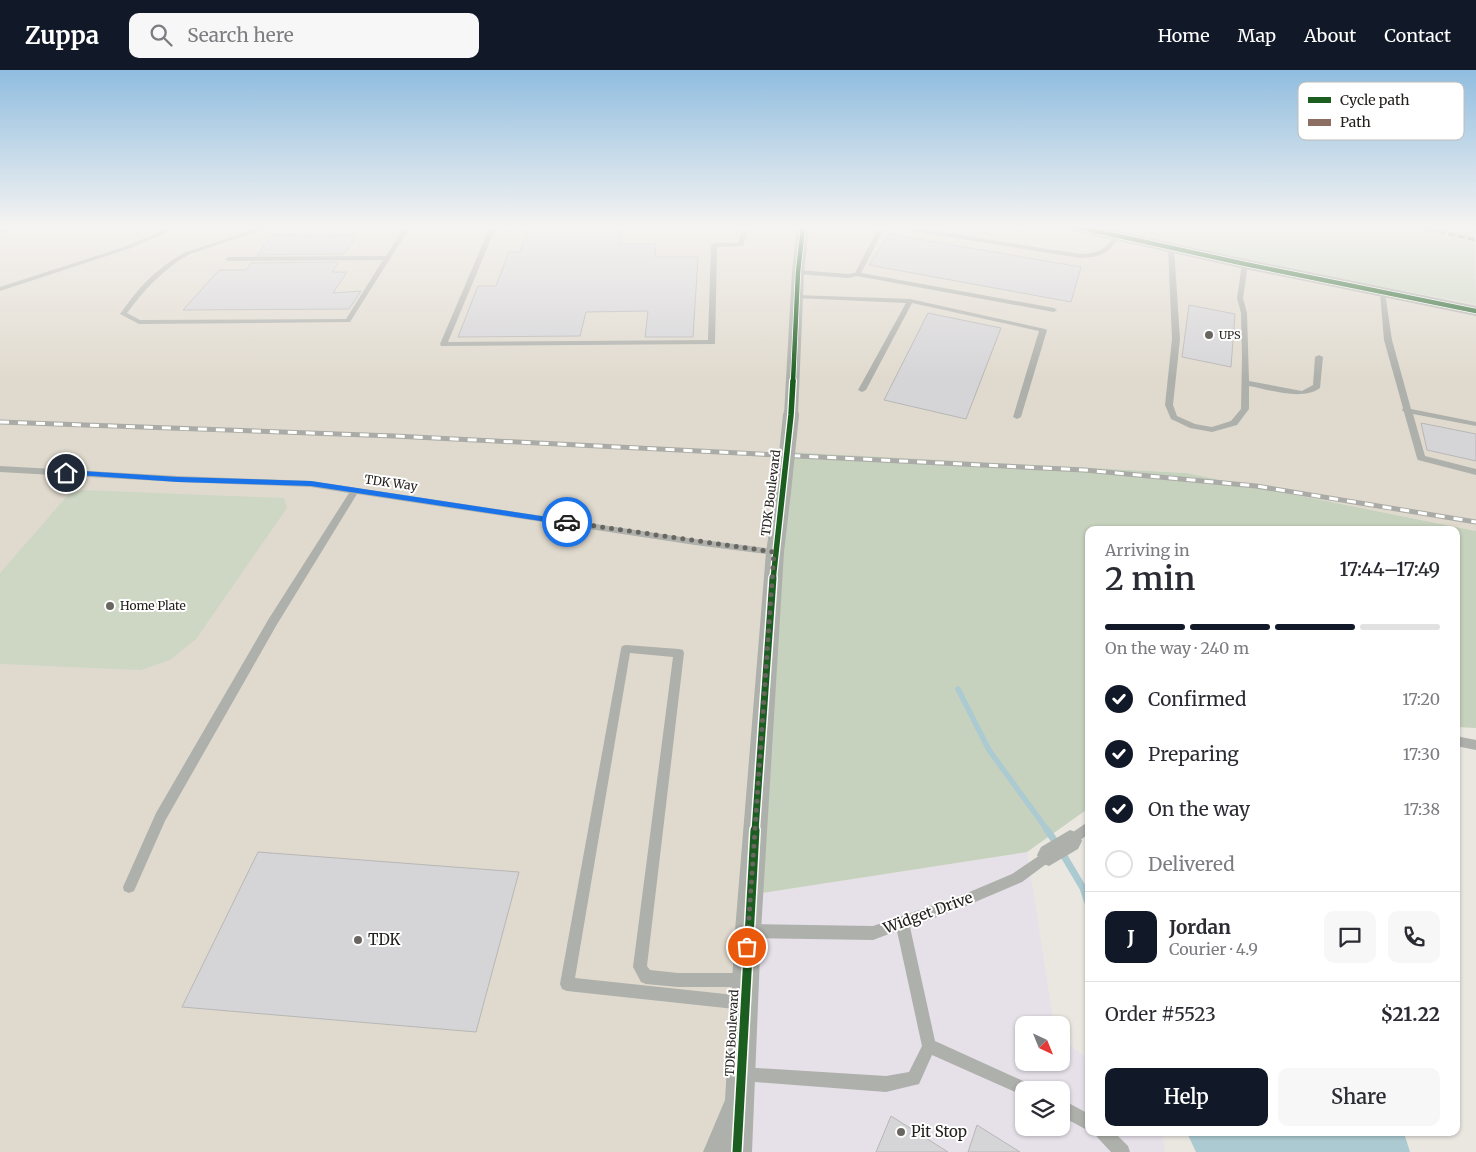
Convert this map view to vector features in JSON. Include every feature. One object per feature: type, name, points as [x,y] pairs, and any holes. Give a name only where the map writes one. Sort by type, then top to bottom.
[{"type":"street","name":"TDK Boulevard","points":[[737,1152],[748,931],[774,552],[783,492],[791,415],[798,277]]},
{"type":"street","points":[[1309,277],[1476,311]]},
{"type":"street","name":"Widget Drive","points":[[1049,855],[1079,834]]},
{"type":"street","name":"TDK Boulevard","points":[[718,1152],[740,1086]]},
{"type":"lane","points":[[0,288],[33,277]]},
{"type":"lane","points":[[152,277],[123,314],[139,322],[348,321],[376,277]]},
{"type":"lane","points":[[472,277],[444,344],[712,342],[713,277]]},
{"type":"lane","points":[[876,277],[1054,310]]},
{"type":"lane","points":[[1173,277],[1176,340],[1169,404],[1174,417],[1193,426],[1212,430],[1234,423],[1245,409],[1245,331],[1240,298],[1243,277]]},
{"type":"lane","points":[[1382,293],[1388,340],[1406,410],[1421,458],[1476,472]]},
{"type":"lane","points":[[797,297],[910,301],[1042,330],[1017,417]]},
{"type":"lane","points":[[862,390],[910,301]]},
{"type":"lane","points":[[1246,383],[1302,393],[1312,390],[1317,386],[1319,357]]},
{"type":"lane","points":[[1406,410],[1476,424]]},
{"type":"lane","name":"TDK Way","points":[[0,469],[311,484],[695,542],[774,552]]},
{"type":"lane","points":[[129,886],[160,817],[272,623],[355,490]]},
{"type":"lane","points":[[626,649],[679,653],[640,967],[646,977],[678,980],[745,991],[567,984],[626,649]]},
{"type":"lane","points":[[1460,742],[1476,745]]},
{"type":"lane","name":"Widget Drive","points":[[748,931],[873,933],[961,902],[1017,878],[1049,855]]},
{"type":"lane","points":[[740,1086],[886,1084],[914,1079],[929,1046],[902,922]]},
{"type":"lane","points":[[929,1046],[1015,1085]]},
{"type":"lane","points":[[1070,1112],[1085,1121]]},
{"type":"lane","points":[[1106,1136],[1122,1152]]},
{"type":"shaded area","points":[[0,277],[1331,277],[1476,304],[1476,531],[1460,528],[1460,526],[1451,526],[1186,473],[787,453],[737,1152],[0,1152]]},
{"type":"shaded area","points":[[1027,852],[1053,1016],[1015,1016],[1015,1071],[1070,1071],[1070,1045],[1085,1058],[1085,1136],[1162,1136],[1165,1152],[737,1152],[762,893]]},
{"type":"green space","points":[[1331,277],[1476,277],[1476,304]]},
{"type":"green space","points":[[787,452],[1186,473],[1451,526],[1085,526],[1085,811],[1027,852],[762,893]]},
{"type":"green space","name":"Home Plate","points":[[82,490],[284,498],[287,508],[196,639],[170,660],[141,670],[0,664],[0,573],[69,494]]},
{"type":"green space","points":[[1460,528],[1476,531],[1476,728],[1460,727]]},
{"type":"water","points":[[1188,1136],[1405,1136],[1410,1152],[1196,1152]]},
{"type":"building","points":[[212,277],[343,277],[333,293],[361,291],[349,309],[183,310]]},
{"type":"building","points":[[499,277],[697,277],[693,337],[645,337],[648,311],[586,312],[580,336],[458,337],[478,286],[496,286]]},
{"type":"building","points":[[937,277],[1078,277],[1071,302]]},
{"type":"building","name":"UPS","points":[[1189,305],[1235,314],[1231,367],[1182,357]]},
{"type":"building","points":[[928,313],[1001,328],[966,419],[884,400]]},
{"type":"building","points":[[1421,423],[1476,434],[1476,461],[1427,450]]},
{"type":"building","name":"TDK","points":[[258,852],[519,872],[476,1032],[182,1007]]},
{"type":"building","name":"Pit Stop","points":[[891,1116],[948,1152],[876,1152]]},
{"type":"building","name":"Pit Stop","points":[[977,1125],[1020,1152],[968,1152]]},
{"type":"waterway","points":[[958,689],[989,750],[1048,831]]},
{"type":"waterway","points":[[1047,830],[1057,844]]},
{"type":"waterway","points":[[1061,851],[1085,894]]},
{"type":"railway","points":[[0,422],[394,436],[1084,470],[1256,486],[1476,522]]},
{"type":"cycle path","points":[[737,1152],[748,931],[775,552],[791,415],[798,277]]},
{"type":"cycle path","points":[[1311,277],[1476,311]]},
{"type":"way so far","points":[[567,522],[774,552],[747,947]]},
{"type":"place","name":"UPS","points":[[1209,335]]},
{"type":"place","name":"Home Plate","points":[[110,606]]},
{"type":"place","name":"TDK","points":[[358,940]]},
{"type":"place","name":"Pit Stop","points":[[901,1132]]},
{"type":"route","points":[[66,473],[311,484],[567,522]]}]
